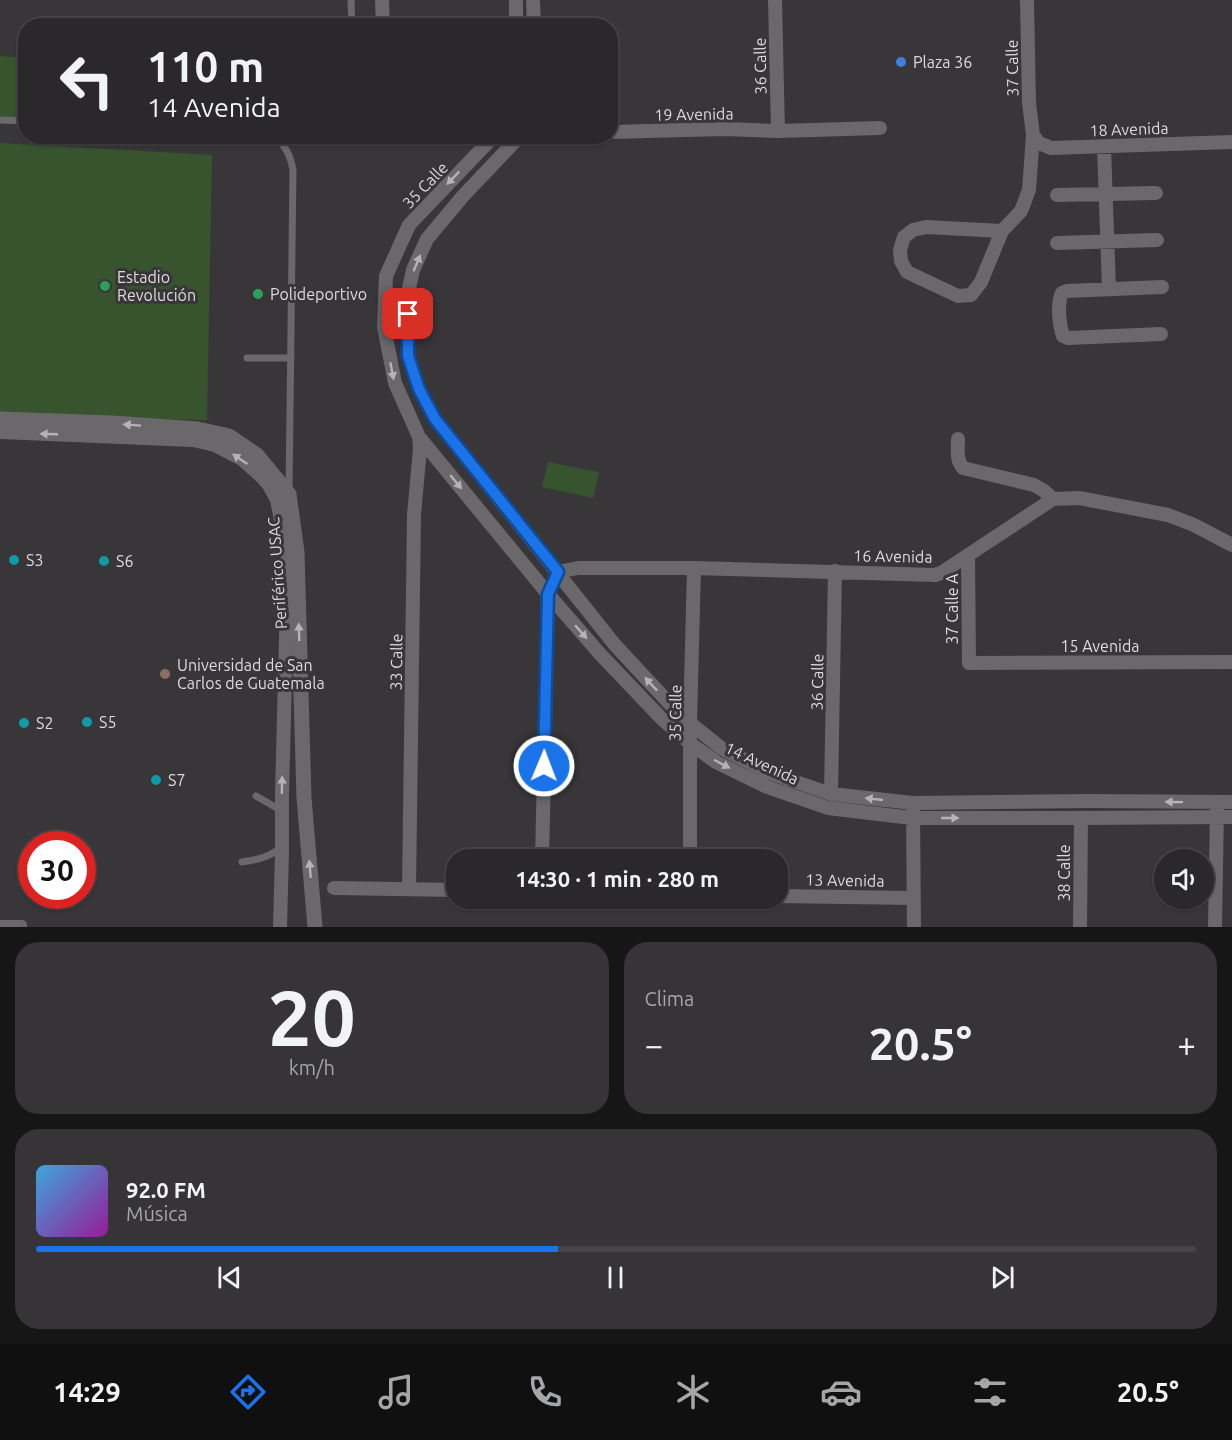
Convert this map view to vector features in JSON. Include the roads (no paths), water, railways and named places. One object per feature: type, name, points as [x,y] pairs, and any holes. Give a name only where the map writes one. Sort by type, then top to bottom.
[{"type":"street","points":[[382,0],[382,18]]},
{"type":"street","points":[[516,0],[516,18]]},
{"type":"street","points":[[533,0],[534,18]]},
{"type":"street","name":"36 Calle","points":[[775,0],[778,131]]},
{"type":"street","name":"37 Calle","points":[[1002,231],[926,226],[919,228],[904,237],[900,250],[901,261],[908,272],[920,279],[958,296],[971,295],[981,282],[1002,231],[1021,211],[1029,190],[1033,135],[1029,103],[1027,0]]},
{"type":"street","name":"19 Avenida","points":[[618,132],[880,128]]},
{"type":"street","name":"18 Avenida","points":[[1033,135],[1039,143],[1051,148],[1232,142]]},
{"type":"street","name":"35 Calle","points":[[419,437],[395,383],[384,327],[386,276],[409,225],[486,144]]},
{"type":"street","name":"14 Avenida","points":[[512,144],[463,196],[427,239],[413,270],[408,293],[408,356],[419,389],[435,419],[615,645],[690,723],[721,748],[770,773],[831,794],[913,803],[1232,802]]},
{"type":"street","points":[[1104,147],[1109,289]]},
{"type":"street","points":[[1057,195],[1156,193]]},
{"type":"street","points":[[1057,243],[1157,240]]},
{"type":"street","points":[[1161,334],[1068,338],[1063,336],[1061,330],[1059,298],[1067,291],[1162,287]]},
{"type":"street","name":"Periférico USAC","points":[[0,419],[198,429],[229,436],[257,454],[289,494],[297,552],[304,798],[315,927]]},
{"type":"street","name":"Periférico USAC","points":[[0,432],[193,440],[215,445],[242,459],[269,486],[277,500],[288,560],[280,927]]},
{"type":"street","name":"14 Avenida","points":[[419,437],[548,594],[600,654],[662,719],[716,762],[767,787],[828,808],[912,818],[1232,817]]},
{"type":"street","name":"33 Calle","points":[[409,889],[414,515],[419,437]]},
{"type":"street","points":[[958,439],[957,456],[963,468],[1034,485],[1053,499],[1079,498],[1168,515],[1194,525],[1232,545]]},
{"type":"street","name":"16 Avenida","points":[[558,572],[578,568],[694,568],[935,574],[941,573],[1053,499]]},
{"type":"street","name":"37 Calle A","points":[[968,555],[969,663]]},
{"type":"street","name":"35 Calle","points":[[690,849],[690,723],[694,568]]},
{"type":"street","name":"36 Calle","points":[[831,794],[835,571]]},
{"type":"street","points":[[542,849],[548,594],[558,572]]},
{"type":"street","name":"15 Avenida","points":[[969,663],[1232,662]]},
{"type":"street","points":[[1215,927],[1217,802]]},
{"type":"street","points":[[913,803],[914,927]]},
{"type":"street","name":"38 Calle","points":[[1080,927],[1081,818]]},
{"type":"street","points":[[334,888],[446,890]]},
{"type":"street","name":"13 Avenida","points":[[788,896],[913,898]]},
{"type":"street","points":[[0,925],[22,927]]},
{"type":"lane","points":[[351,0],[352,18]]},
{"type":"lane","points":[[0,120],[18,121]]},
{"type":"lane","points":[[282,144],[290,156],[293,170],[289,494]]},
{"type":"lane","points":[[247,358],[291,358]]},
{"type":"lane","points":[[256,796],[282,812]]},
{"type":"lane","points":[[242,862],[275,852],[282,844]]},
{"type":"place","name":"Plaza 36","points":[[901,62]]},
{"type":"place","name":"Estadio Revolución","points":[[105,286]]},
{"type":"place","name":"Polideportivo","points":[[258,294]]},
{"type":"place","name":"S3","points":[[14,560]]},
{"type":"place","name":"S6","points":[[104,561]]},
{"type":"place","name":"Universidad de San Carlos de Guatemala","points":[[165,674]]},
{"type":"place","name":"S5","points":[[87,722]]},
{"type":"place","name":"S2","points":[[24,723]]},
{"type":"place","name":"S7","points":[[156,780]]}]
